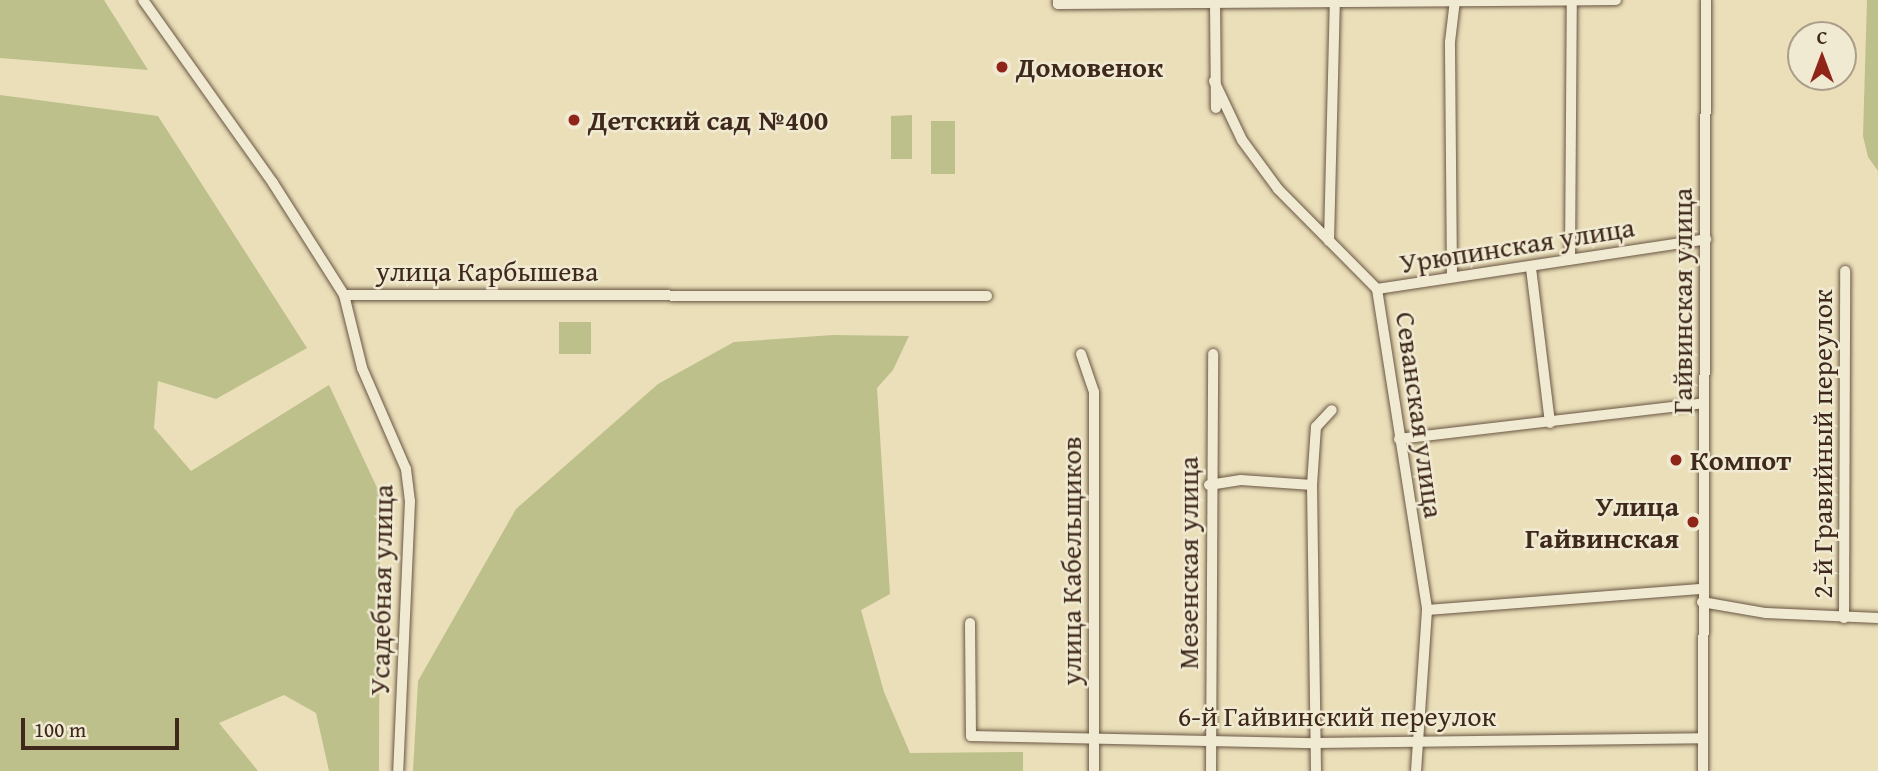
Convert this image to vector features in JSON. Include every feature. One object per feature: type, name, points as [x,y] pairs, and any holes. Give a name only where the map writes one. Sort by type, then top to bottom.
[{"type":"street","name":"улица Карбышева","points":[[143,0],[273,183],[344,295],[987,296]]},
{"type":"street","points":[[1570,260],[1572,0]]},
{"type":"street","points":[[1058,2],[1616,0]]},
{"type":"street","name":"Гайвинская улица","points":[[1703,771],[1706,0]]},
{"type":"street","points":[[1214,1],[1216,107]]},
{"type":"street","points":[[1329,241],[1335,1]]},
{"type":"street","points":[[1452,277],[1450,42],[1455,1]]},
{"type":"street","name":"Севанская улица","points":[[1214,81],[1258,161],[1300,215],[1377,289],[1427,610],[1416,739],[1416,771]]},
{"type":"street","name":"Урюпинская улица","points":[[1377,289],[1531,268],[1706,239]]},
{"type":"street","points":[[1531,268],[1550,423]]},
{"type":"street","name":"2-й Гравийный переулок","points":[[1844,618],[1845,271]]},
{"type":"street","name":"Усадебная улица","points":[[344,295],[362,368],[405,469],[410,500],[398,771]]},
{"type":"street","name":"улица Кабельщиков","points":[[1081,354],[1094,392],[1094,771]]},
{"type":"street","name":"Мезенская улица","points":[[1211,771],[1209,485],[1213,354]]},
{"type":"street","points":[[1399,439],[1704,404]]},
{"type":"street","points":[[1316,771],[1312,485],[1316,427],[1332,410]]},
{"type":"street","points":[[1209,485],[1254,480],[1312,485]]},
{"type":"street","points":[[1427,610],[1703,589]]},
{"type":"street","points":[[1702,602],[1746,611],[1878,618]]},
{"type":"street","name":"6-й Гайвинский переулок","points":[[970,623],[971,736],[1316,743],[1416,739],[1703,738]]},
{"type":"green space","points":[[0,0],[104,0],[148,70],[0,58]]},
{"type":"green space","points":[[1867,0],[1878,0],[1878,171],[1868,157],[1863,136]]},
{"type":"green space","points":[[0,95],[158,116],[307,348],[216,399],[158,381],[154,428],[191,471],[329,385],[380,494],[379,771],[329,771],[316,713],[284,695],[219,723],[258,771],[0,771]]},
{"type":"green space","points":[[912,115],[912,159],[891,159],[891,116]]},
{"type":"green space","points":[[931,121],[955,121],[955,174],[931,174]]},
{"type":"green space","points":[[559,322],[591,322],[591,354],[559,354]]},
{"type":"green space","points":[[833,335],[909,336],[893,370],[877,388],[890,594],[861,610],[884,692],[910,753],[1023,752],[1023,771],[413,771],[418,681],[516,509],[658,384],[734,342]]},
{"type":"place","name":"Домовенок","points":[[1002,67]]},
{"type":"place","name":"Детский сад №400","points":[[574,120]]},
{"type":"place","name":"Компот","points":[[1676,460]]},
{"type":"place","name":"Улица Гайвинская","points":[[1693,522]]}]
